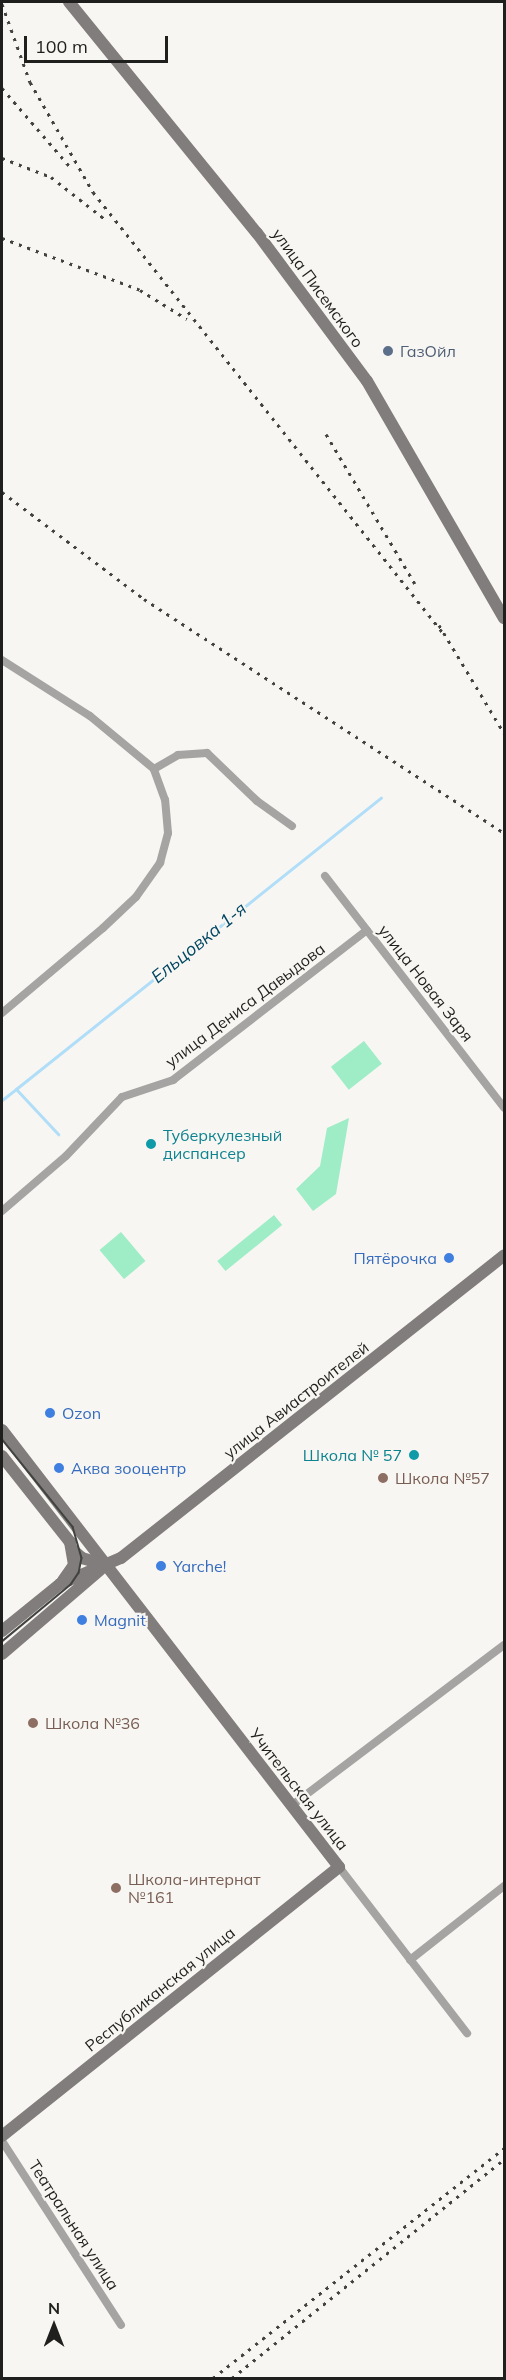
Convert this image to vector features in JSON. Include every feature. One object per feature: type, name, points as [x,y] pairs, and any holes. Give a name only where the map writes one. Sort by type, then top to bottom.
[{"type":"street","name":"улица Писемского","points":[[69,2],[257,233],[367,381],[504,618]]},
{"type":"street","points":[[2,660],[90,716],[154,769],[165,800],[168,833],[160,863],[136,897],[103,928],[2,1013]]},
{"type":"street","points":[[154,769],[178,754],[207,753],[257,801],[292,826]]},
{"type":"street","name":"улица Новая Заря","points":[[325,876],[504,1108]]},
{"type":"street","name":"улица Дениса Давыдова","points":[[2,1211],[66,1156],[122,1097],[173,1080],[367,930]]},
{"type":"street","name":"улица Авиастроителей","points":[[2,1631],[60,1584],[122,1558],[504,1256]]},
{"type":"street","name":"Учительская улица","points":[[2,1430],[467,2033]]},
{"type":"street","points":[[2,1455],[74,1551],[82,1558],[105,1565]]},
{"type":"street","points":[[60,1584],[73,1568],[74,1551]]},
{"type":"street","name":"улица Авиастроителей","points":[[2,1654],[105,1565]]},
{"type":"street","points":[[291,1806],[504,1645]]},
{"type":"street","name":"Республиканская улица","points":[[2,2136],[339,1867]]},
{"type":"street","points":[[410,1960],[504,1886]]},
{"type":"street","name":"Театральная улица","points":[[2,2141],[121,2325]]},
{"type":"green space","points":[[364,1041],[382,1064],[349,1090],[331,1067]]},
{"type":"green space","points":[[349,1118],[336,1194],[313,1211],[296,1189],[320,1166],[327,1128]]},
{"type":"green space","points":[[274,1215],[282,1225],[225,1271],[217,1261]]},
{"type":"green space","points":[[121,1232],[145,1261],[124,1279],[100,1250]]},
{"type":"waterway","name":"Ельцовка 1-я","points":[[16,1089],[381,798]]},
{"type":"waterway","name":"Ельцовка 1-я","points":[[2,1100],[16,1089],[58,1134]]},
{"type":"tram line","points":[[2,1439],[73,1527],[82,1558],[79,1573],[71,1585],[2,1642]]},
{"type":"railway","points":[[2,4],[30,82],[93,192],[443,633]]},
{"type":"railway","points":[[2,88],[71,168]]},
{"type":"railway","points":[[2,158],[51,177],[106,220]]},
{"type":"railway","points":[[2,238],[140,290],[187,319]]},
{"type":"railway","points":[[326,434],[415,584]]},
{"type":"railway","points":[[2,492],[144,599],[504,833]]},
{"type":"railway","points":[[439,625],[504,733]]},
{"type":"railway","points":[[213,2378],[504,2148]]},
{"type":"railway","points":[[232,2378],[504,2159]]},
{"type":"place","name":"ГазОйл","points":[[388,351]]},
{"type":"place","name":"Туберкулезный диспансер","points":[[151,1144]]},
{"type":"place","name":"Пятёрочка","points":[[449,1258]]},
{"type":"place","name":"Ozon","points":[[50,1413]]},
{"type":"place","name":"Школа № 57","points":[[414,1455]]},
{"type":"place","name":"Аква зооцентр","points":[[59,1468]]},
{"type":"place","name":"Школа №57","points":[[383,1478]]},
{"type":"place","name":"Yarche!","points":[[161,1566]]},
{"type":"place","name":"Magnit","points":[[82,1620]]},
{"type":"place","name":"Школа №36","points":[[33,1723]]},
{"type":"place","name":"Школа-интернат №161","points":[[116,1888]]}]
